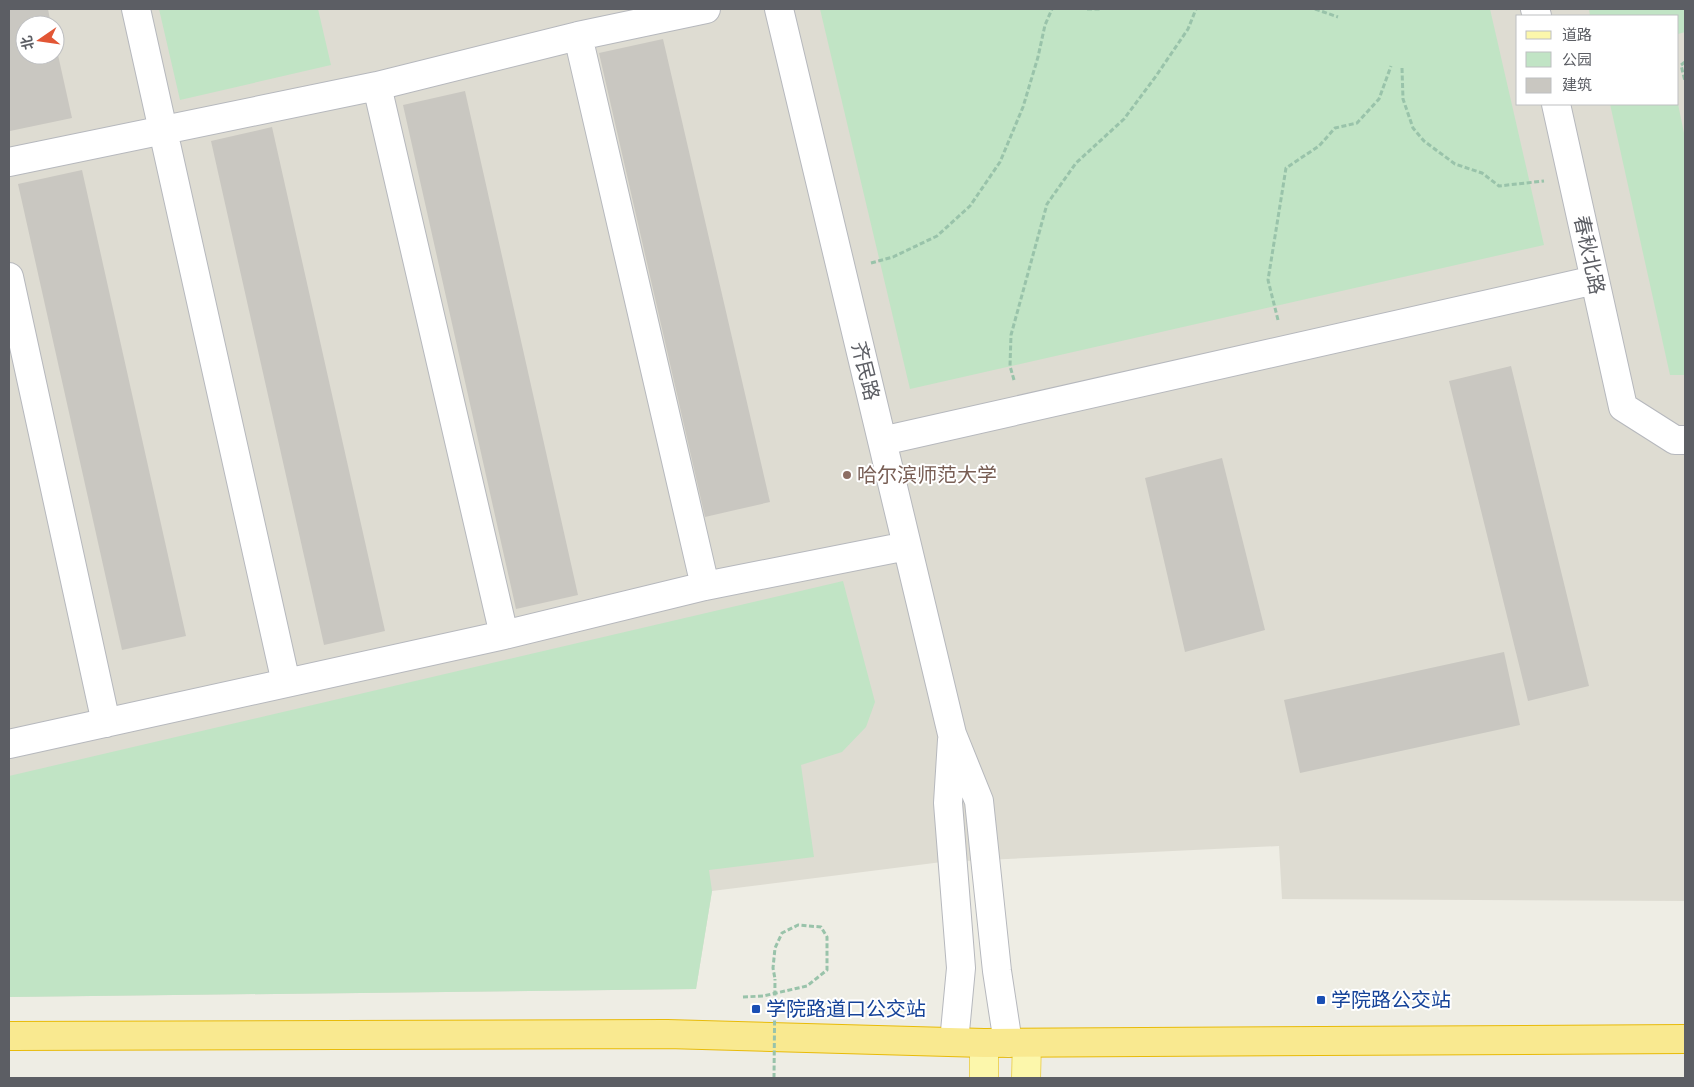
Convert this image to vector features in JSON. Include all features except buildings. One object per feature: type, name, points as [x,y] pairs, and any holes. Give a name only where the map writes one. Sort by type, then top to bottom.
[{"type":"highway","points":[[9,1036],[667,1034],[1006,1043],[1685,1039]]},
{"type":"main road","points":[[984,1078],[1006,1043],[1026,1078]]},
{"type":"lane","points":[[136,9],[286,683]]},
{"type":"lane","points":[[9,162],[377,86],[578,36],[706,9]]},
{"type":"lane","name":"齐民路","points":[[779,9],[952,734]]},
{"type":"lane","points":[[578,36],[705,586]]},
{"type":"lane","points":[[377,86],[504,635]]},
{"type":"lane","name":"春秋北路","points":[[1556,105],[1623,407],[1675,440],[1685,440]]},
{"type":"lane","points":[[9,277],[106,723]]},
{"type":"lane","points":[[882,441],[1595,280]]},
{"type":"lane","points":[[9,744],[504,635],[705,586],[907,546]]},
{"type":"lane","points":[[952,734],[948,803],[961,968],[954,1042]]},
{"type":"lane","points":[[952,734],[979,801],[1006,1043]]},
{"type":"path","points":[[842,272],[894,257],[937,236],[970,206],[1000,162],[1023,107],[1038,57],[1045,25],[1052,9]]},
{"type":"path","points":[[1087,9],[1102,9]]},
{"type":"path","points":[[1023,409],[1010,366],[1011,335],[1047,204],[1076,163],[1124,119],[1188,29],[1196,9]]},
{"type":"path","points":[[1315,9],[1338,18]]},
{"type":"path","points":[[1685,62],[1682,64],[1685,81]]},
{"type":"path","points":[[1285,350],[1268,280],[1286,168],[1319,146],[1335,128],[1357,123],[1379,99],[1391,66]]},
{"type":"path","points":[[1402,68],[1403,99],[1413,128],[1424,141],[1455,164],[1482,173],[1499,186],[1572,177]]},
{"type":"path","points":[[743,997],[763,996],[807,986],[827,970],[827,937],[820,927],[798,925],[782,933],[775,948],[773,968],[774,979],[774,1078]]},
{"type":"shaded area","name":"哈尔滨师范大学","points":[[9,9],[1685,9],[1685,901],[1282,899],[1279,846],[942,862],[712,891],[696,989],[9,997]]},
{"type":"green space","points":[[159,9],[318,9],[331,65],[180,100]]},
{"type":"green space","points":[[820,9],[1490,9],[1544,245],[910,389]]},
{"type":"green space","points":[[1589,9],[1685,9],[1685,32],[1679,34],[1679,15],[1590,15]]},
{"type":"green space","points":[[1610,105],[1678,105],[1685,138],[1685,375],[1670,375]]},
{"type":"green space","points":[[843,581],[875,702],[866,727],[842,752],[801,765],[814,857],[709,870],[712,891],[696,989],[9,997],[9,776]]},
{"type":"place","name":"哈尔滨师范大学","points":[[847,475]]},
{"type":"place","name":"学院路公交站","points":[[1321,1000]]},
{"type":"place","name":"学院路道口公交站","points":[[756,1009]]}]
